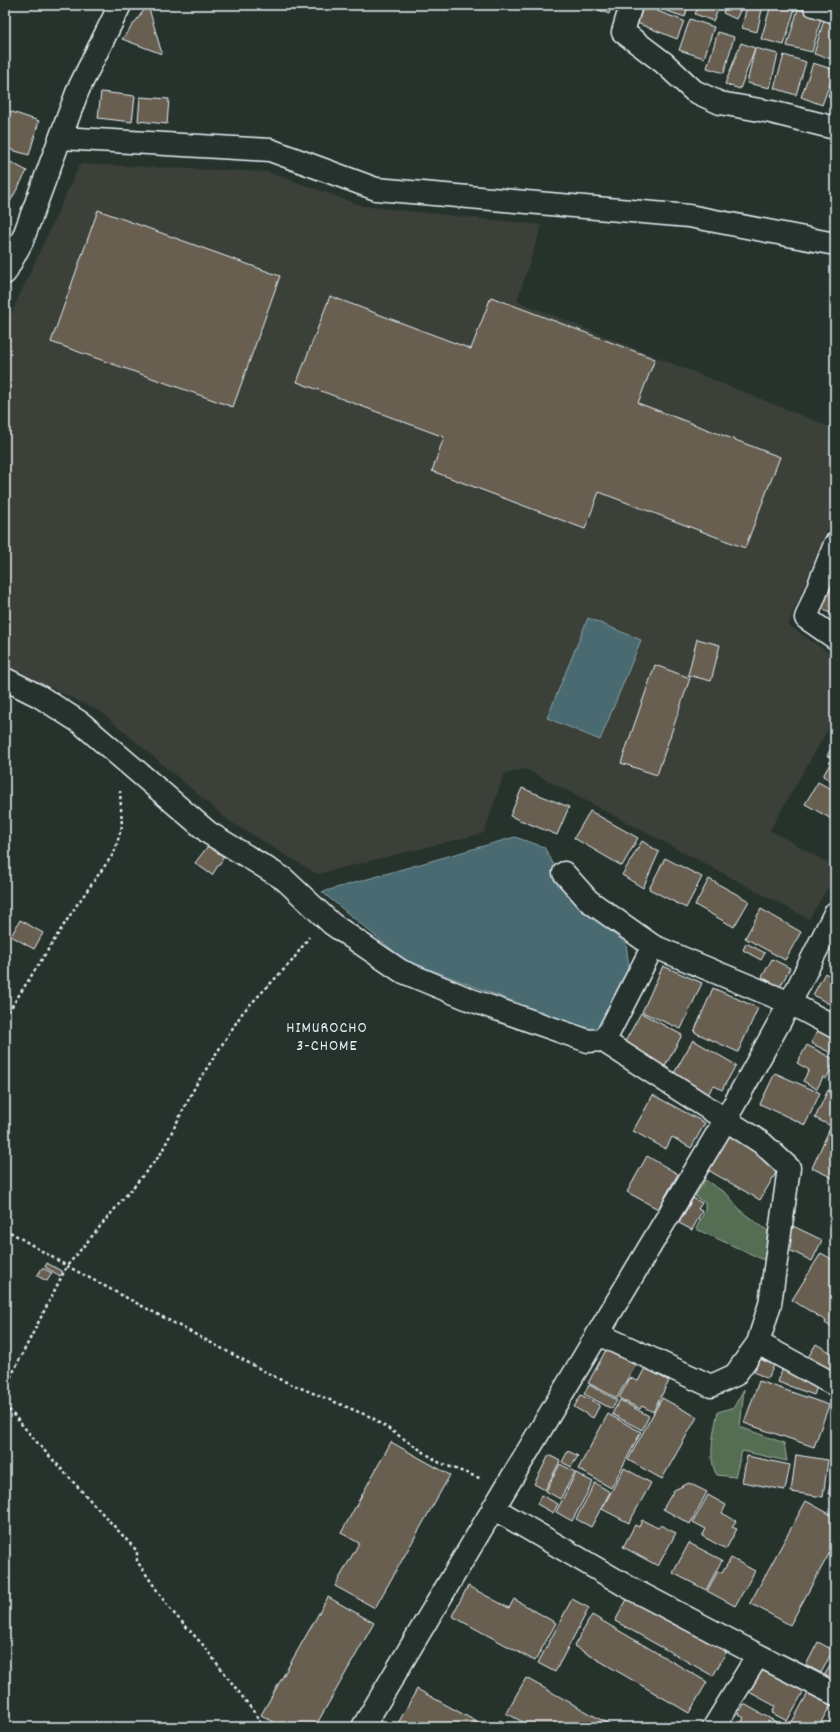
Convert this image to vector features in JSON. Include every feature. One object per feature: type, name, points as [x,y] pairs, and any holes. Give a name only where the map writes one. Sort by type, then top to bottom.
[{"type":"street","points":[[5,273],[22,241],[78,90],[120,5]]},
{"type":"street","points":[[631,5],[623,32],[664,63],[694,91],[720,103],[771,112],[835,128]]},
{"type":"street","points":[[814,5],[835,12]]},
{"type":"street","points":[[61,138],[270,150],[376,189],[689,216],[835,244]]},
{"type":"street","points":[[835,544],[806,618],[835,638]]},
{"type":"street","points":[[5,679],[39,696],[86,727],[209,833],[284,879],[338,928],[401,971],[472,1000],[588,1041],[602,1040],[762,1143],[789,1168],[770,1304],[758,1343],[735,1375],[711,1386],[598,1334]]},
{"type":"street","points":[[564,873],[589,901],[653,946],[790,1003],[835,1027]]},
{"type":"street","points":[[362,1727],[726,1119],[790,1003],[835,913]]},
{"type":"street","points":[[602,1040],[609,1032],[653,946]]},
{"type":"street","points":[[758,1343],[835,1385]]},
{"type":"street","points":[[493,1508],[628,1587],[835,1694]]},
{"type":"street","points":[[714,1727],[758,1655]]},
{"type":"path","points":[[5,1017],[76,906],[114,853],[122,826],[118,756]]},
{"type":"path","points":[[5,1388],[67,1266],[160,1155],[196,1085],[243,1012],[292,961],[309,937],[330,935],[338,928]]},
{"type":"path","points":[[5,1229],[67,1266],[279,1379],[371,1416],[440,1463],[505,1488]]},
{"type":"path","points":[[5,1405],[40,1447],[137,1551],[137,1561],[169,1608],[203,1645],[246,1701],[263,1727]]},
{"type":"shaded area","points":[[80,164],[268,172],[363,206],[542,225],[517,301],[828,426],[834,514],[788,625],[835,657],[835,717],[770,830],[835,867],[835,876],[809,919],[526,769],[504,774],[484,833],[317,874],[229,821],[101,712],[5,665],[5,327]]},
{"type":"green space","points":[[705,1180],[727,1194],[742,1212],[768,1231],[764,1260],[696,1229],[705,1210],[705,1203],[695,1196]]},
{"type":"green space","points":[[744,1389],[740,1427],[784,1443],[787,1461],[742,1451],[735,1477],[717,1475],[712,1462],[712,1444],[718,1412],[734,1407]]},
{"type":"water","points":[[588,618],[641,640],[600,740],[547,718]]},
{"type":"water","points":[[515,837],[544,847],[574,901],[626,944],[630,973],[598,1034],[403,959],[322,892]]},
{"type":"building","points":[[148,5],[162,54],[122,39]]},
{"type":"building","points":[[267,5],[294,5],[293,10]]},
{"type":"building","points":[[586,5],[612,5],[609,14]]},
{"type":"building","points":[[648,5],[688,5],[685,17]]},
{"type":"building","points":[[699,5],[720,5],[713,21],[695,14]]},
{"type":"building","points":[[726,5],[743,5],[736,19],[723,13]]},
{"type":"building","points":[[747,5],[763,5],[757,32],[742,28]]},
{"type":"building","points":[[771,5],[786,5],[795,8],[784,45],[761,39]]},
{"type":"building","points":[[644,6],[684,21],[677,39],[637,23]]},
{"type":"building","points":[[798,9],[822,15],[812,52],[787,46]]},
{"type":"building","points":[[825,16],[835,19],[835,60],[814,54]]},
{"type":"building","points":[[690,19],[714,27],[704,58],[679,50]]},
{"type":"building","points":[[718,32],[734,37],[724,73],[707,68]]},
{"type":"building","points":[[741,43],[755,48],[740,89],[725,84]]},
{"type":"building","points":[[755,48],[778,54],[770,88],[747,83]]},
{"type":"building","points":[[784,55],[806,62],[796,95],[774,88]]},
{"type":"building","points":[[813,63],[835,70],[822,105],[801,97]]},
{"type":"building","points":[[835,79],[835,99],[828,96]]},
{"type":"building","points":[[101,92],[135,96],[132,122],[98,118]]},
{"type":"building","points":[[140,97],[169,99],[167,124],[138,121]]},
{"type":"building","points":[[6,110],[39,121],[29,155],[5,148]]},
{"type":"building","points":[[5,159],[27,171],[6,209],[5,209]]},
{"type":"building","points":[[98,210],[280,276],[233,407],[51,342]]},
{"type":"building","points":[[330,296],[471,349],[491,297],[655,359],[638,403],[780,457],[745,548],[599,492],[585,529],[432,471],[444,437],[297,382]]},
{"type":"building","points":[[835,574],[835,616],[819,607]]},
{"type":"building","points":[[697,639],[720,645],[711,681],[688,675]]},
{"type":"building","points":[[655,665],[690,678],[657,775],[621,763]]},
{"type":"building","points":[[835,741],[835,759],[827,756]]},
{"type":"building","points":[[831,762],[835,764],[835,783],[823,776]]},
{"type":"building","points":[[818,782],[835,791],[835,821],[805,804]]},
{"type":"building","points":[[522,788],[569,807],[557,835],[510,816]]},
{"type":"building","points":[[590,811],[638,838],[622,866],[574,838]]},
{"type":"building","points":[[642,841],[659,852],[643,888],[622,875]]},
{"type":"building","points":[[208,846],[224,857],[212,875],[195,863]]},
{"type":"building","points":[[665,858],[702,877],[686,908],[649,889]]},
{"type":"building","points":[[709,879],[749,901],[734,927],[695,905]]},
{"type":"building","points":[[761,909],[801,932],[785,960],[745,938]]},
{"type":"building","points":[[20,920],[43,933],[34,949],[11,936]]},
{"type":"building","points":[[746,943],[765,953],[761,960],[743,950]]},
{"type":"building","points":[[772,959],[790,968],[780,987],[762,977]]},
{"type":"building","points":[[663,966],[702,983],[681,1029],[642,1012]]},
{"type":"building","points":[[825,973],[835,979],[835,1007],[813,995]]},
{"type":"building","points":[[713,988],[758,1008],[738,1052],[694,1032]]},
{"type":"building","points":[[641,1013],[682,1035],[663,1070],[622,1047]]},
{"type":"building","points":[[818,1030],[835,1039],[833,1054],[811,1043]]},
{"type":"building","points":[[693,1040],[736,1065],[722,1090],[713,1085],[708,1095],[673,1075]]},
{"type":"building","points":[[807,1045],[835,1060],[826,1079],[823,1077],[817,1089],[803,1081],[809,1070],[797,1063]]},
{"type":"building","points":[[775,1073],[820,1093],[805,1125],[760,1104]]},
{"type":"building","points":[[828,1090],[835,1094],[835,1179],[812,1168],[831,1126],[815,1118]]},
{"type":"building","points":[[653,1095],[705,1123],[691,1148],[672,1137],[666,1149],[633,1131]]},
{"type":"building","points":[[729,1135],[780,1166],[760,1200],[708,1170]]},
{"type":"building","points":[[647,1156],[678,1174],[658,1209],[627,1192]]},
{"type":"building","points":[[693,1198],[702,1203],[698,1209],[702,1211],[692,1230],[679,1223]]},
{"type":"building","points":[[793,1226],[822,1240],[812,1261],[783,1247]]},
{"type":"building","points":[[821,1253],[835,1261],[835,1330],[825,1323],[826,1321],[792,1300]]},
{"type":"building","points":[[47,1263],[63,1272],[60,1276],[45,1267]]},
{"type":"building","points":[[42,1268],[52,1273],[47,1281],[37,1276]]},
{"type":"building","points":[[816,1344],[835,1355],[835,1377],[807,1359]]},
{"type":"building","points":[[606,1350],[635,1365],[617,1398],[588,1383]]},
{"type":"building","points":[[760,1359],[774,1365],[768,1379],[754,1372]]},
{"type":"building","points":[[645,1368],[669,1381],[653,1412],[642,1406],[640,1409],[619,1398],[630,1378],[638,1381]]},
{"type":"building","points":[[782,1370],[818,1383],[814,1395],[778,1382]]},
{"type":"building","points":[[759,1381],[829,1405],[814,1447],[744,1423]]},
{"type":"building","points":[[589,1385],[617,1400],[612,1409],[584,1394]]},
{"type":"building","points":[[581,1395],[600,1405],[593,1418],[574,1407]]},
{"type":"building","points":[[662,1398],[697,1417],[662,1479],[628,1460]]},
{"type":"building","points":[[620,1400],[649,1416],[642,1430],[612,1414]]},
{"type":"building","points":[[608,1414],[641,1432],[611,1488],[578,1469]]},
{"type":"building","points":[[391,1442],[450,1475],[375,1608],[335,1586],[359,1543],[341,1533]]},
{"type":"building","points":[[568,1451],[578,1456],[571,1467],[562,1462]]},
{"type":"building","points":[[549,1455],[560,1461],[545,1490],[534,1484]]},
{"type":"building","points":[[796,1455],[828,1460],[823,1497],[791,1492]]},
{"type":"building","points":[[747,1456],[790,1465],[785,1490],[742,1482]]},
{"type":"building","points":[[560,1464],[575,1472],[560,1499],[546,1491]]},
{"type":"building","points":[[835,1466],[835,1496],[828,1494]]},
{"type":"building","points":[[624,1468],[651,1483],[629,1523],[602,1509]]},
{"type":"building","points":[[576,1473],[593,1482],[572,1521],[556,1512]]},
{"type":"building","points":[[595,1483],[610,1492],[591,1527],[576,1519]]},
{"type":"building","points":[[689,1483],[707,1492],[690,1524],[663,1509],[674,1490]]},
{"type":"building","points":[[541,1495],[558,1504],[553,1513],[537,1504]]},
{"type":"building","points":[[708,1495],[726,1505],[722,1513],[736,1521],[732,1527],[737,1529],[726,1549],[702,1536],[706,1529],[693,1522]]},
{"type":"building","points":[[806,1501],[835,1517],[835,1543],[790,1625],[750,1603]]},
{"type":"building","points":[[642,1520],[658,1528],[660,1525],[676,1533],[658,1566],[623,1547],[635,1525],[639,1527]]},
{"type":"building","points":[[689,1543],[722,1560],[706,1590],[673,1573]]},
{"type":"building","points":[[731,1558],[755,1571],[735,1606],[707,1591],[718,1571],[722,1573]]},
{"type":"building","points":[[468,1586],[509,1608],[514,1599],[556,1623],[535,1661],[452,1616]]},
{"type":"building","points":[[630,1594],[728,1649],[713,1676],[615,1621]]},
{"type":"building","points":[[328,1597],[374,1623],[315,1727],[283,1727],[261,1715]]},
{"type":"building","points":[[572,1599],[589,1608],[555,1672],[538,1663]]},
{"type":"building","points":[[592,1615],[707,1682],[689,1713],[574,1646]]},
{"type":"building","points":[[818,1642],[833,1650],[821,1673],[806,1665]]},
{"type":"building","points":[[835,1657],[835,1682],[824,1676]]},
{"type":"building","points":[[763,1666],[805,1689],[787,1721],[772,1713],[775,1706],[749,1692]]},
{"type":"building","points":[[526,1678],[614,1727],[532,1727],[506,1713]]},
{"type":"building","points":[[417,1689],[479,1723],[476,1727],[396,1727]]},
{"type":"building","points":[[809,1691],[832,1703],[818,1727],[800,1727],[792,1722]]},
{"type":"building","points":[[744,1704],[778,1723],[775,1727],[739,1727],[744,1718],[738,1714]]},
{"type":"building","points":[[835,1713],[835,1727],[827,1727]]},
{"type":"building","points":[[500,1720],[513,1727],[496,1727]]},
{"type":"district","name":"HIMUROCHO 3-CHOME","points":[[327,1035]]}]
